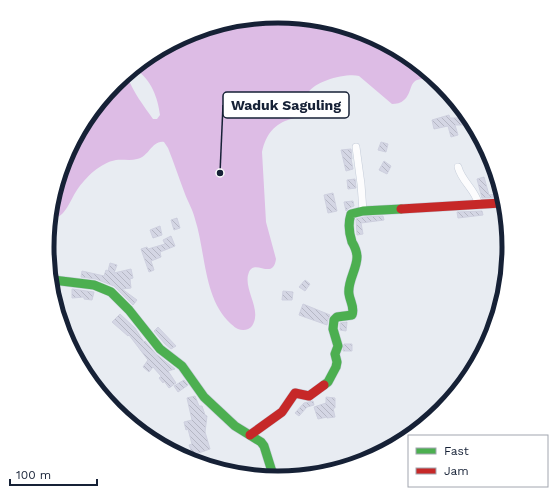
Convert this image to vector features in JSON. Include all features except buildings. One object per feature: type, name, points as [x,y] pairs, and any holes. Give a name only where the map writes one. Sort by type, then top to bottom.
[{"type":"street","points":[[356,147],[361,184],[362,211]]},
{"type":"street","points":[[458,167],[461,176],[477,196],[479,205]]},
{"type":"street","points":[[250,436],[282,412],[286,408],[290,396],[294,393],[308,396],[325,385],[331,378],[336,367],[337,362],[335,354],[338,346],[334,329],[334,320],[337,317],[352,315],[353,313],[352,299],[349,292],[357,257],[356,248],[351,240],[350,217],[353,212],[498,203]]},
{"type":"street","points":[[56,280],[94,285],[111,292],[125,306],[160,349],[182,366],[204,397],[235,426],[250,436],[258,439],[264,446],[272,472]]},
{"type":"shaded area","points":[[263,23],[293,23],[322,27],[364,40],[403,61],[426,79],[419,79],[415,81],[409,94],[404,100],[392,104],[359,76],[353,75],[331,79],[317,85],[308,93],[304,110],[300,116],[285,121],[275,127],[268,135],[262,152],[266,222],[276,259],[271,268],[255,267],[249,272],[248,285],[254,306],[255,319],[251,327],[242,330],[237,329],[231,324],[215,301],[210,288],[199,232],[192,209],[168,148],[164,142],[160,142],[153,146],[141,158],[132,160],[116,160],[99,167],[89,176],[74,194],[64,212],[55,218],[65,175],[77,148],[91,123],[109,99],[119,89],[129,80],[142,104],[153,119],[157,119],[160,115],[158,102],[153,90],[146,78],[138,72],[141,69],[166,53],[206,35],[234,27]]},
{"type":"traffic: fast","points":[[324,385],[328,382],[337,362],[335,354],[338,346],[333,329],[334,320],[337,317],[352,315],[353,312],[349,289],[357,262],[357,257],[350,232],[349,221],[351,214],[363,211],[401,209]]},
{"type":"traffic: fast","points":[[56,280],[94,285],[111,292],[129,310],[160,349],[182,366],[204,397],[235,426],[261,442],[264,446],[272,472]]},
{"type":"traffic: jam","points":[[401,209],[498,203]]},
{"type":"traffic: jam","points":[[250,435],[282,412],[295,393],[309,396],[324,385]]},
{"type":"place","name":"Waduk Saguling","points":[[220,173]]}]
